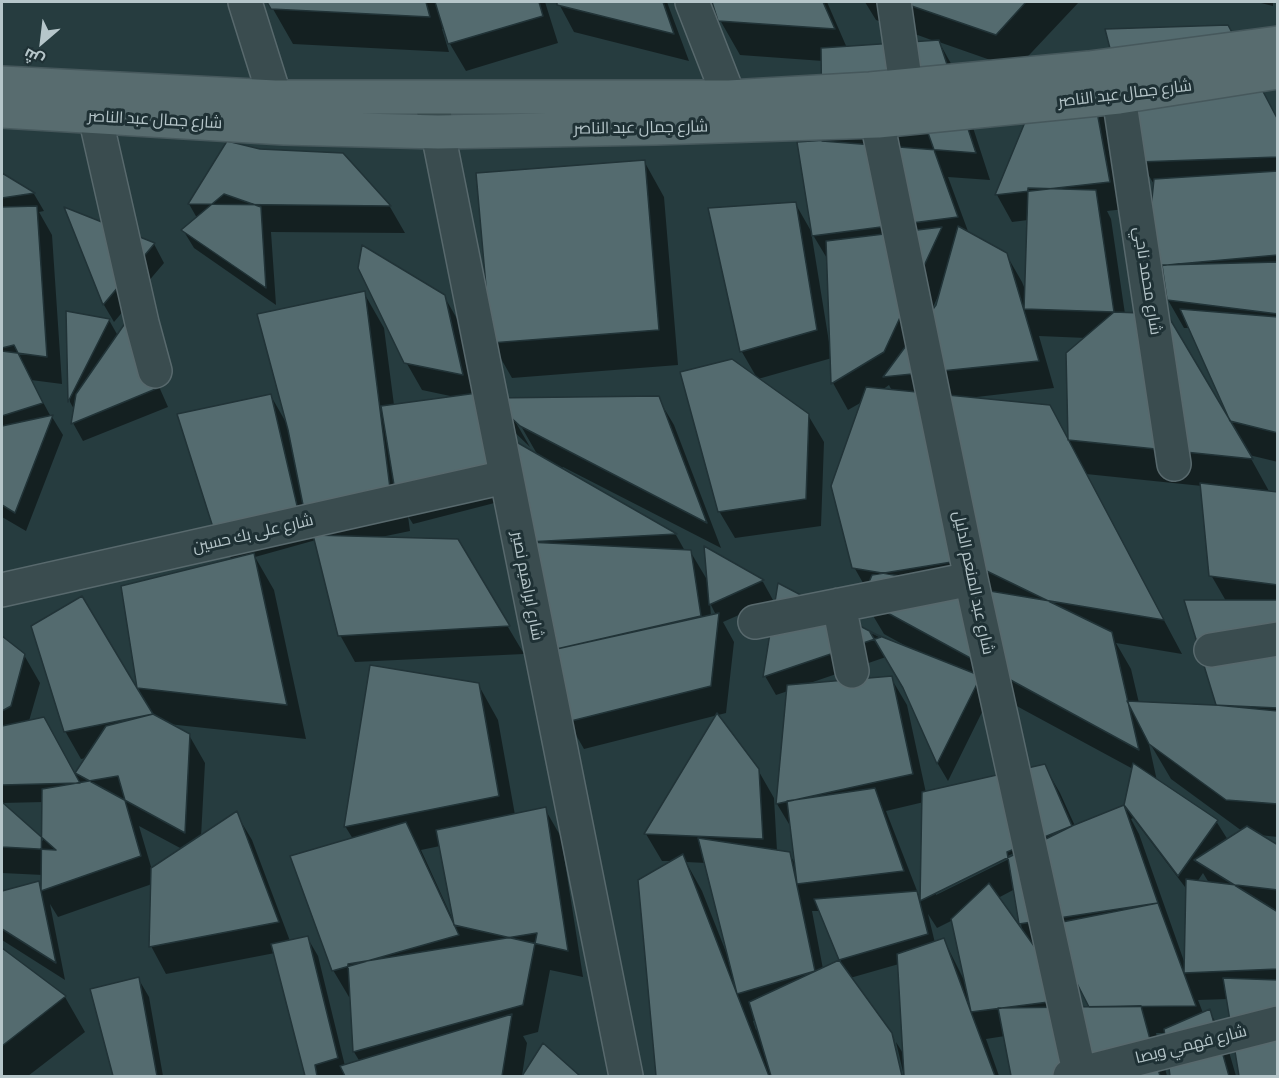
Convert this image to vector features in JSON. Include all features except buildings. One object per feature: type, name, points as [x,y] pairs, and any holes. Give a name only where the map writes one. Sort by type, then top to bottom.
[{"type":"main road","name":"شارع جمال عبد الناصر","points":[[2,111],[95,116],[279,112],[430,96],[729,97],[870,89],[1089,68],[1278,43]]},
{"type":"main road","name":"شارع جمال عبد الناصر","points":[[2,83],[279,112],[438,132],[878,121],[1119,97],[1278,72]]},
{"type":"street","points":[[245,2],[279,112]]},
{"type":"street","points":[[692,2],[729,97]]},
{"type":"street","points":[[894,2],[906,85]]},
{"type":"street","name":"شارع عبد المنعم الدليل","points":[[870,89],[1077,1076]]},
{"type":"street","name":"شارع ابراهيم نصير","points":[[430,96],[626,1077]]},
{"type":"street","name":"شارع محمد ناجي","points":[[1119,97],[1174,464]]},
{"type":"street","points":[[95,116],[155,371]]},
{"type":"street","name":"شارع على بك حسين","points":[[2,590],[505,477]]},
{"type":"street","points":[[755,622],[971,579]]},
{"type":"street","points":[[839,605],[852,671]]},
{"type":"street","points":[[1211,650],[1278,639]]},
{"type":"street","name":"شارع فهمي ويصا","points":[[1077,1076],[1278,1023]]}]
